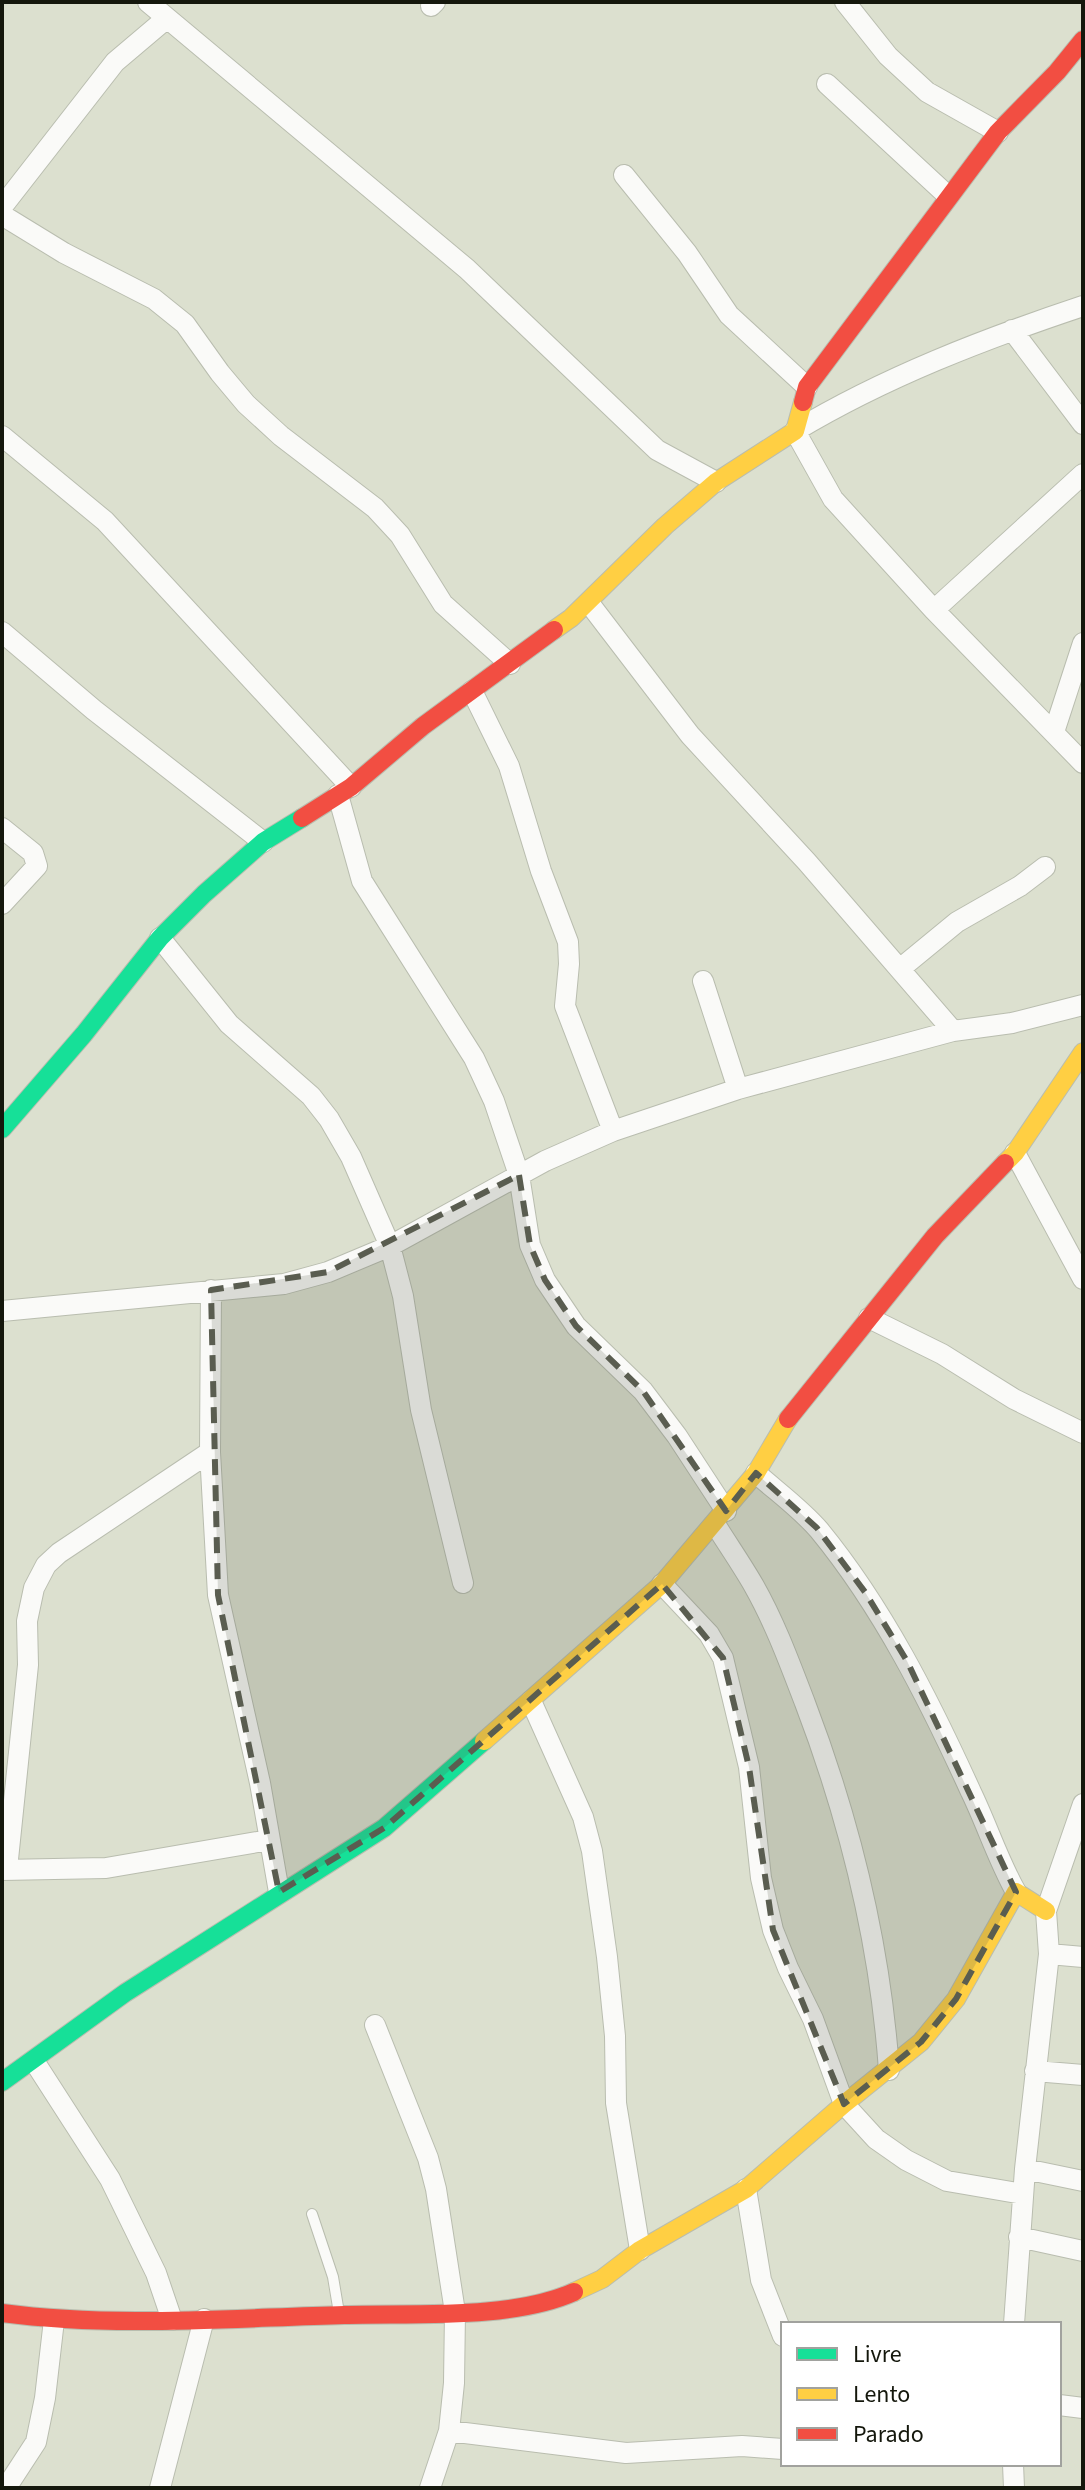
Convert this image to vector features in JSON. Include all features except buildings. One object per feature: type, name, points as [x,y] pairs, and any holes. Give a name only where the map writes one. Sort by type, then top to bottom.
[{"type":"street","points":[[148,2],[467,269],[657,450],[716,482]]},
{"type":"street","points":[[845,2],[888,56],[927,92],[998,132]]},
{"type":"street","points":[[2,207],[115,62],[167,18]]},
{"type":"street","points":[[1083,40],[1057,72],[998,132],[807,387],[795,431],[833,499],[934,610],[1083,763]]},
{"type":"street","points":[[827,84],[948,196]]},
{"type":"street","points":[[624,175],[687,253],[729,315],[807,387]]},
{"type":"street","points":[[2,215],[64,253],[154,299],[185,324],[246,404],[281,436],[375,508],[400,535],[443,604],[510,664]]},
{"type":"street","points":[[4,1124],[84,1034],[160,938],[204,894],[263,842],[345,791],[423,726],[589,603],[665,526],[716,482],[795,431],[895,378],[1012,330],[1083,306]]},
{"type":"street","points":[[1012,330],[1083,424]]},
{"type":"street","points":[[2,436],[105,521],[345,791],[362,881],[474,1058],[494,1101],[519,1175],[530,1245],[545,1280],[576,1326],[643,1391],[677,1436],[785,1651],[822,1747],[845,1819],[879,1974],[889,2070]]},
{"type":"street","points":[[934,610],[1083,474]]},
{"type":"street","points":[[589,603],[690,735],[901,968],[953,1031]]},
{"type":"street","points":[[2,632],[94,710],[263,842]]},
{"type":"street","points":[[1054,732],[1083,643]]},
{"type":"street","points":[[472,691],[509,766],[541,871],[568,942],[565,1006],[613,1131]]},
{"type":"street","points":[[2,828],[33,853],[37,866],[2,904]]},
{"type":"street","points":[[901,968],[957,922],[1020,886],[1045,867]]},
{"type":"street","points":[[160,938],[229,1024],[311,1096],[329,1119],[351,1157],[390,1246],[403,1296],[428,1447],[463,1583]]},
{"type":"street","points":[[703,981],[738,1089]]},
{"type":"street","points":[[2,1311],[284,1284],[328,1272],[390,1246],[519,1175],[613,1131],[738,1089],[953,1031],[1012,1023],[1083,1005]]},
{"type":"street","points":[[2,2082],[125,1993],[279,1892],[384,1828],[662,1584],[756,1473],[790,1415],[935,1236],[1015,1153],[1083,1052]]},
{"type":"street","points":[[1015,1153],[1083,1279]]},
{"type":"street","points":[[211,1290],[210,1452],[218,1595],[260,1783],[279,1892]]},
{"type":"street","points":[[869,1318],[942,1354],[1014,1399],[1083,1433]]},
{"type":"street","points":[[210,1452],[59,1553],[46,1565],[34,1588],[27,1621],[25,1697],[4,1869],[106,1868],[269,1840]]},
{"type":"street","points":[[756,1473],[817,1528],[865,1592],[907,1661],[972,1792],[1005,1873],[1016,1892],[1046,1911]]},
{"type":"street","points":[[662,1584],[709,1634],[723,1658],[749,1767],[761,1878],[773,1930],[813,2019],[844,2104],[876,2139],[947,2181],[1023,2194]]},
{"type":"street","points":[[531,1701],[583,1817],[592,1851],[615,2036],[616,2103],[640,2250]]},
{"type":"street","points":[[1014,2322],[1025,2169],[1049,1954],[1046,1911],[1083,1804]]},
{"type":"street","points":[[2,2313],[54,2320],[172,2320],[455,2312],[522,2308],[560,2298],[602,2279],[640,2250],[746,2189],[921,2042],[956,1999],[1016,1892]]},
{"type":"street","points":[[1049,1954],[1083,1957]]},
{"type":"street","points":[[375,2025],[428,2158],[436,2189],[455,2312],[454,2383],[449,2431],[430,2488]]},
{"type":"street","points":[[34,2061],[110,2179],[156,2273],[172,2320]]},
{"type":"street","points":[[1035,2071],[1083,2075]]},
{"type":"street","points":[[1025,2169],[1083,2181]]},
{"type":"street","points":[[746,2189],[761,2280],[781,2331]]},
{"type":"street","points":[[1019,2237],[1083,2251]]},
{"type":"street","points":[[160,2488],[204,2319]]},
{"type":"street","points":[[6,2488],[36,2442],[45,2398],[54,2320]]},
{"type":"street","points":[[1061,2405],[1083,2408]]},
{"type":"street","points":[[449,2431],[626,2453],[742,2446],[781,2449]]},
{"type":"street","points":[[1013,2466],[1014,2488]]},
{"type":"lane","points":[[312,2214],[333,2277],[340,2315]]},
{"type":"highlighted area","points":[[519,1175],[530,1245],[545,1280],[576,1326],[643,1391],[726,1511],[756,1473],[817,1528],[865,1592],[907,1661],[1016,1892],[956,1999],[921,2042],[844,2104],[773,1930],[749,1767],[723,1658],[662,1584],[384,1828],[279,1892],[218,1595],[211,1290],[328,1272]]},
{"type":"traffic: fast","points":[[2,1129],[84,1034],[160,938],[263,842],[302,818]]},
{"type":"traffic: fast","points":[[2,2082],[125,1993],[384,1828],[484,1741]]},
{"type":"traffic: slow","points":[[554,630],[571,618],[665,526],[716,482],[795,431],[803,402]]},
{"type":"traffic: slow","points":[[1005,1163],[1015,1153],[1083,1052]]},
{"type":"traffic: slow","points":[[484,1741],[662,1584],[756,1473],[788,1419]]},
{"type":"traffic: slow","points":[[574,2292],[602,2279],[640,2250],[746,2189],[921,2042],[956,1999],[1016,1892],[1046,1911]]},
{"type":"traffic: jam","points":[[803,402],[807,387],[998,132],[1057,72],[1083,40]]},
{"type":"traffic: jam","points":[[302,818],[351,787],[423,726],[554,630]]},
{"type":"traffic: jam","points":[[788,1419],[935,1236],[1005,1163]]},
{"type":"traffic: jam","points":[[2,2313],[130,2321],[462,2313],[521,2307],[574,2292]]}]
